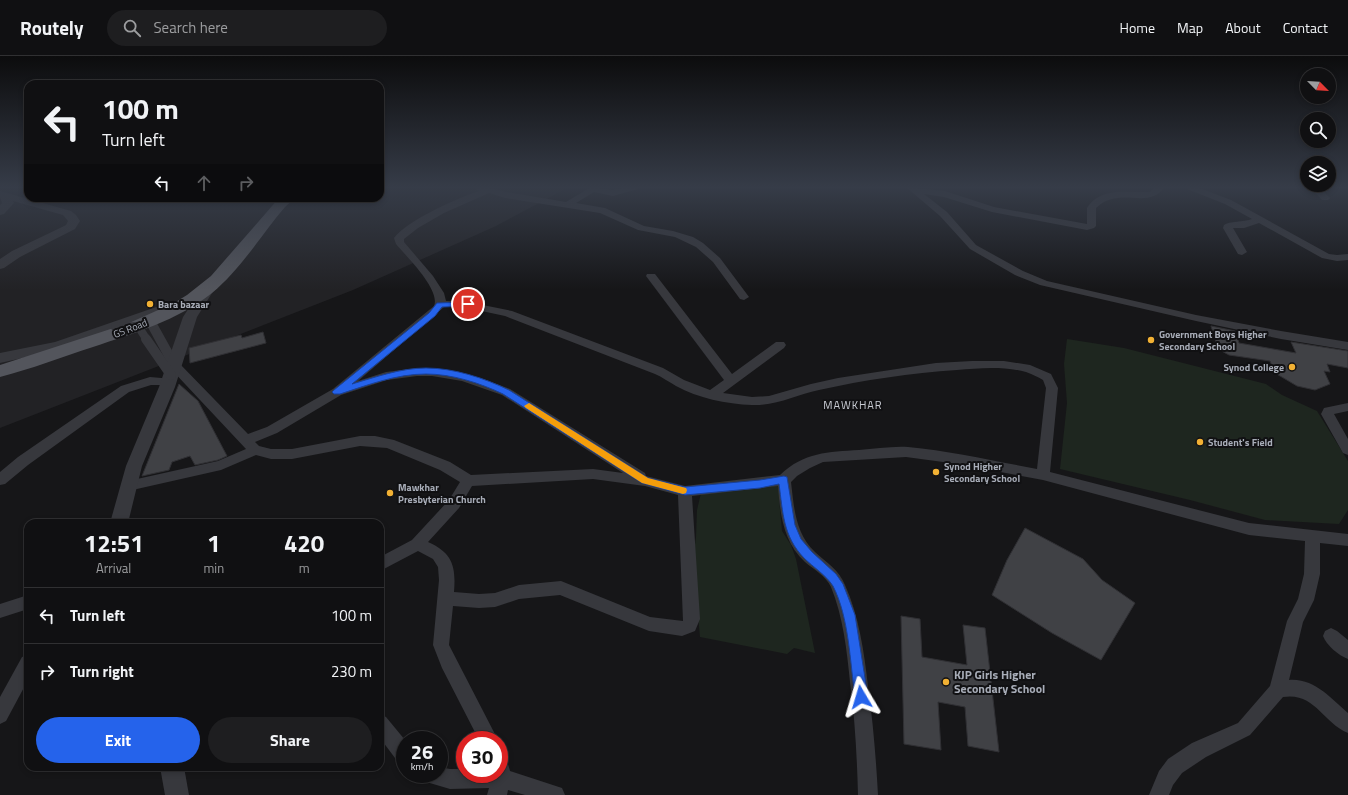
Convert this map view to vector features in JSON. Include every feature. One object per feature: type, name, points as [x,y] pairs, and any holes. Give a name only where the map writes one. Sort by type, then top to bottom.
[{"type":"main road","name":"GS Road","points":[[0,371],[144,323],[179,306],[211,284],[232,264],[266,221]]},
{"type":"street","points":[[0,265],[16,254],[64,232],[71,227],[74,221]]},
{"type":"street","points":[[245,441],[272,430],[337,392],[432,314],[440,304],[441,298],[422,268],[399,242],[399,238],[409,229],[422,221]]},
{"type":"street","points":[[628,221],[641,228],[672,233],[692,239],[715,258],[744,297]]},
{"type":"street","points":[[949,221],[973,247],[1030,278],[1196,318],[1280,335],[1348,346]]},
{"type":"street","points":[[1058,221],[1087,227],[1091,226],[1092,221]]},
{"type":"street","points":[[1242,252],[1228,228],[1229,225],[1244,225],[1253,221]]},
{"type":"street","points":[[1264,221],[1326,256],[1337,258],[1348,257]]},
{"type":"street","points":[[651,276],[731,381]]},
{"type":"street","points":[[0,358],[58,346],[115,327],[154,313],[211,284]]},
{"type":"street","points":[[120,519],[134,466],[171,374],[190,317],[211,284]]},
{"type":"street","points":[[440,304],[468,304],[515,315],[659,371],[679,382],[712,395],[741,400],[763,401],[806,388],[846,380],[925,368],[1006,364],[1021,367],[1047,377],[1052,388],[1043,475]]},
{"type":"street","points":[[115,327],[144,323],[171,374],[206,396],[245,441],[256,450],[271,454],[292,454],[360,441],[382,442],[389,443],[429,459],[468,480],[478,482],[593,474],[645,481],[685,491],[760,484],[784,480],[792,472],[805,464],[822,457],[906,452],[958,459],[1043,475],[1249,529],[1348,540]]},
{"type":"street","points":[[712,395],[780,345]]},
{"type":"street","points":[[337,392],[387,376],[407,373],[426,371],[467,377],[486,383],[506,392],[645,481]]},
{"type":"street","points":[[0,480],[23,461],[125,389],[171,374]]},
{"type":"street","points":[[1348,407],[1329,411],[1327,414],[1348,450]]},
{"type":"street","points":[[128,486],[221,465],[256,450]]},
{"type":"street","points":[[384,563],[417,544],[454,504],[468,480]]},
{"type":"street","points":[[784,480],[790,525],[797,541],[808,555],[832,577],[837,584],[849,615],[858,666],[867,744],[868,795]]},
{"type":"street","points":[[445,598],[479,601],[495,600],[519,592],[561,588],[649,624],[682,629],[689,626],[692,619],[685,491]]},
{"type":"street","points":[[1159,795],[1166,778],[1175,766],[1199,750],[1244,728],[1278,690],[1295,621],[1306,600],[1312,574],[1313,536]]},
{"type":"street","points":[[417,544],[438,555],[446,565],[447,580],[441,645],[448,662],[484,731]]},
{"type":"street","points":[[0,611],[24,603]]},
{"type":"street","points":[[1331,636],[1348,651]]},
{"type":"street","points":[[0,715],[24,670]]},
{"type":"street","points":[[1278,690],[1296,688],[1305,689],[1314,694],[1348,724]]},
{"type":"street","points":[[384,728],[396,743]]},
{"type":"street","points":[[173,771],[177,795]]},
{"type":"street","points":[[508,781],[555,795]]},
{"type":"shaded area","points":[[0,221],[504,221],[353,290],[0,428]]},
{"type":"shaded area","name":"Student's Field","points":[[1067,339],[1124,348],[1266,384],[1282,395],[1317,411],[1348,461],[1348,510],[1339,524],[1265,520],[1190,500],[1060,469],[1067,403],[1064,364]]},
{"type":"shaded area","points":[[781,485],[779,499],[782,531],[791,545],[796,559],[815,653],[794,648],[787,654],[700,637],[693,559],[696,537],[697,510],[701,493]]},
{"type":"building","points":[[1211,326],[1235,331],[1239,343],[1296,353],[1291,342],[1348,351],[1348,368],[1327,364],[1330,372],[1324,371],[1330,384],[1315,390],[1297,386],[1275,373],[1270,361],[1229,355],[1218,349]]},
{"type":"building","points":[[263,332],[266,343],[190,363],[189,348],[241,335],[242,338]]},
{"type":"building","points":[[179,384],[198,401],[227,456],[218,460],[195,465],[190,456],[172,462],[169,470],[142,476]]},
{"type":"building","points":[[1025,528],[1083,559],[1102,580],[1135,603],[1101,660],[1052,633],[992,595],[1007,560]]},
{"type":"building","points":[[901,616],[920,619],[922,657],[967,665],[963,625],[985,628],[999,752],[968,746],[965,707],[938,702],[941,750],[904,744]]},
{"type":"slow traffic","points":[[529,406],[645,481],[683,490]]},
{"type":"place","name":"Bara bazaar","points":[[150,304]]},
{"type":"place","name":"Government Boys Higher Secondary School","points":[[1151,340]]},
{"type":"place","name":"Synod College","points":[[1292,367]]},
{"type":"place","name":"Student's Field","points":[[1200,442]]},
{"type":"place","name":"Synod Higher Secondary School","points":[[936,472]]},
{"type":"place","name":"Mawkhar Presbyterian Church","points":[[390,493]]},
{"type":"place","name":"KJP Girls Higher Secondary School","points":[[946,682]]},
{"type":"district","name":"MAWKHAR","points":[[853,405]]},
{"type":"route","points":[[468,304],[440,304],[432,314],[337,392],[387,376],[426,371],[447,373],[486,383],[506,392],[645,481],[685,491],[760,484],[784,480],[790,525],[797,541],[808,555],[822,566],[837,584],[849,615],[858,666],[861,697]]}]
